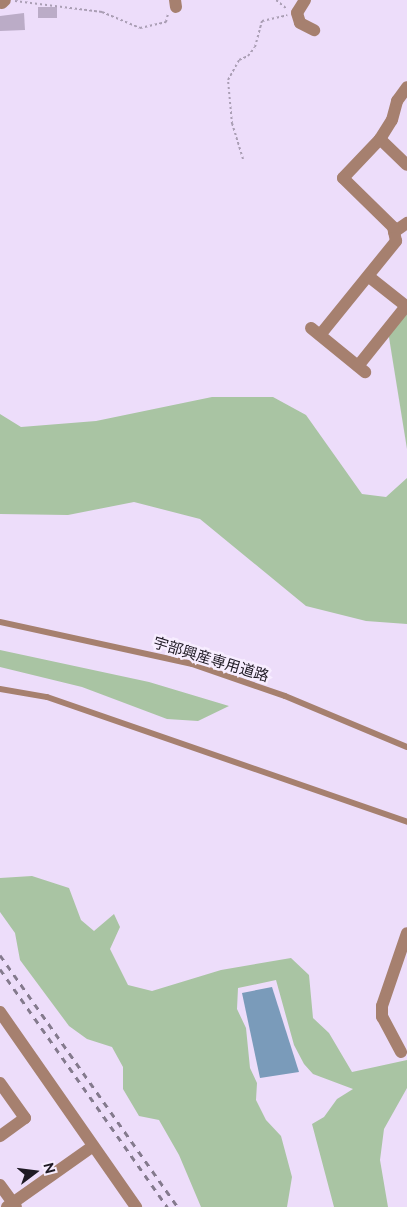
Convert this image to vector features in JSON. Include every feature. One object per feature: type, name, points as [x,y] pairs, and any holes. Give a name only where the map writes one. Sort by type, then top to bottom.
[{"type":"street","points":[[304,0],[297,13],[300,23],[314,30]]},
{"type":"street","points":[[368,276],[406,306],[362,369],[315,331],[368,276],[396,241],[394,232],[343,178],[380,139],[392,120],[397,101],[407,87]]},
{"type":"street","points":[[380,139],[407,165]]},
{"type":"street","points":[[394,232],[407,223]]},
{"type":"street","points":[[401,1052],[382,1018],[382,1006],[407,933]]},
{"type":"street","points":[[0,1012],[136,1207]]},
{"type":"street","points":[[0,1083],[25,1118],[0,1136]]},
{"type":"street","points":[[0,1185],[12,1206],[93,1146]]},
{"type":"lane","name":"宇部興産専用道路","points":[[0,622],[124,647],[192,664],[285,696],[407,747]]},
{"type":"lane","points":[[0,689],[47,697],[407,822]]},
{"type":"path","points":[[276,0],[297,13]]},
{"type":"path","points":[[4,1],[61,5],[102,12],[140,28],[166,22],[172,4]]},
{"type":"path","points":[[243,159],[232,124],[228,80],[239,60],[255,47],[262,21],[297,13]]},
{"type":"green space","points":[[407,299],[407,449],[387,325]]},
{"type":"green space","points":[[212,397],[273,397],[306,415],[362,494],[386,497],[407,478],[407,624],[366,621],[306,606],[200,519],[134,502],[68,515],[0,514],[0,414],[21,427],[96,421]]},
{"type":"green space","points":[[0,650],[149,682],[229,706],[198,721],[167,719],[82,687],[0,667]]},
{"type":"green space","points":[[32,876],[69,888],[81,920],[94,931],[114,914],[120,927],[110,949],[128,985],[152,991],[221,970],[291,958],[309,975],[313,1018],[329,1033],[352,1072],[407,1060],[407,1088],[384,1129],[380,1160],[388,1207],[334,1207],[312,1124],[324,1117],[337,1099],[353,1089],[313,1074],[304,1064],[294,1045],[276,980],[238,988],[237,1009],[246,1028],[250,1068],[257,1083],[256,1100],[266,1120],[281,1136],[292,1177],[287,1207],[201,1207],[179,1155],[159,1120],[139,1116],[123,1089],[123,1067],[112,1047],[87,1039],[69,1026],[20,960],[15,933],[0,912],[0,878]]},
{"type":"water","points":[[272,987],[299,1072],[260,1078],[242,993]]},
{"type":"building","points":[[38,7],[57,7],[57,18],[38,18]]},
{"type":"building","points":[[24,13],[25,30],[0,31],[0,16]]},
{"type":"railway","points":[[0,955],[178,1207]]},
{"type":"railway","points":[[0,969],[167,1207]]}]
